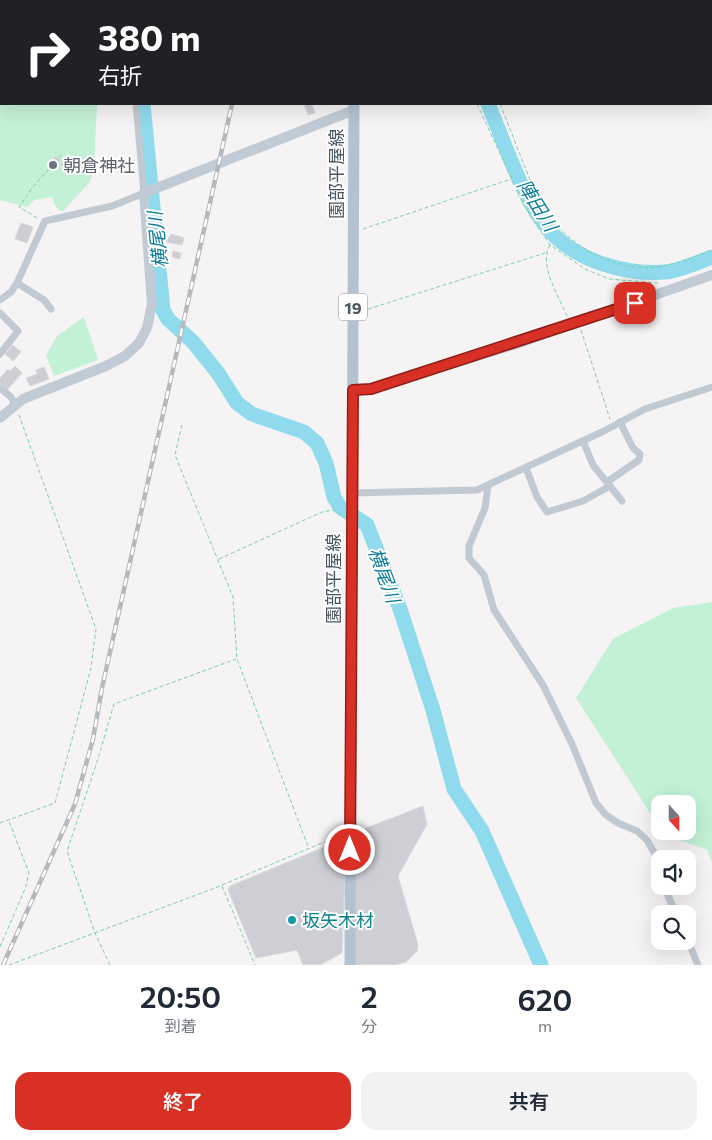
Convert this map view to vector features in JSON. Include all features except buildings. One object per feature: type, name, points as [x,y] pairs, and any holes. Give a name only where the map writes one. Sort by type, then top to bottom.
[{"type":"main road","name":"園部平屋線","points":[[350,965],[354,107]]},
{"type":"street","points":[[0,418],[23,399],[106,366],[125,356],[139,343],[148,328],[152,304],[145,193],[136,105]]},
{"type":"street","points":[[0,300],[11,292],[17,283],[44,222],[112,206],[354,107]]},
{"type":"street","points":[[353,390],[371,389],[575,324],[712,275]]},
{"type":"street","points":[[17,283],[44,300],[52,309]]},
{"type":"street","points":[[0,313],[18,331],[0,354]]},
{"type":"street","points":[[351,493],[477,490],[583,441],[645,408],[712,387]]},
{"type":"street","points":[[0,388],[11,397],[15,405]]},
{"type":"street","points":[[526,468],[537,498],[547,512],[582,501],[639,460],[640,454],[633,448],[620,422]]},
{"type":"street","points":[[583,441],[593,465],[622,501]]},
{"type":"street","points":[[488,486],[484,508],[469,546],[469,558],[484,575],[494,610],[543,685],[572,744],[596,803],[606,815],[618,823],[637,831],[647,840],[653,850]]},
{"type":"street","points":[[692,950],[698,965]]},
{"type":"path","points":[[478,105],[529,214],[550,245],[585,269],[609,279],[666,284]]},
{"type":"path","points":[[500,105],[540,200],[558,227],[579,246],[615,263],[636,267],[657,267],[681,262],[712,250]]},
{"type":"path","points":[[44,222],[19,206],[63,153]]},
{"type":"path","points":[[353,233],[375,223],[511,178]]},
{"type":"path","points":[[353,314],[545,253],[550,245]]},
{"type":"path","points":[[545,253],[547,266],[575,324],[612,426]]},
{"type":"path","points":[[0,823],[55,803],[89,677],[96,629],[15,405]]},
{"type":"path","points":[[182,425],[174,454],[233,597],[237,659],[309,849]]},
{"type":"path","points":[[218,559],[322,512],[333,510],[351,518]]},
{"type":"path","points":[[110,965],[96,933],[67,851],[114,704],[237,659]]},
{"type":"path","points":[[0,947],[25,889],[29,873],[9,820]]},
{"type":"path","points":[[9,965],[222,885],[350,831]]},
{"type":"path","points":[[222,885],[255,965]]},
{"type":"green space","points":[[0,105],[97,105],[94,171],[89,183],[63,211],[60,211],[54,204],[53,197],[34,200],[27,207],[0,200]]},
{"type":"green space","points":[[84,317],[98,360],[54,376],[46,355],[57,336]]},
{"type":"green space","points":[[712,602],[712,862],[707,850],[680,840],[696,840],[696,795],[651,795],[651,814],[576,698],[613,639],[673,608]]},
{"type":"waterway","name":"横尾川","points":[[143,105],[163,310],[168,319],[193,342],[218,373],[237,403],[252,414],[304,432],[317,443],[326,463],[334,497],[340,507],[367,525],[400,609],[433,710],[454,789],[482,831],[541,965]]},
{"type":"waterway","name":"陣田川","points":[[488,105],[531,204],[550,231],[574,250],[603,264],[634,271],[650,272],[677,270],[712,257]]},
{"type":"railway","points":[[3,965],[75,804],[93,739],[102,688],[232,105]]},
{"type":"place","name":"朝倉神社","points":[[53,165]]},
{"type":"place","name":"坂矢木材","points":[[292,920]]},
{"type":"route","points":[[350,850],[353,390],[371,389],[516,344],[635,303]]}]
